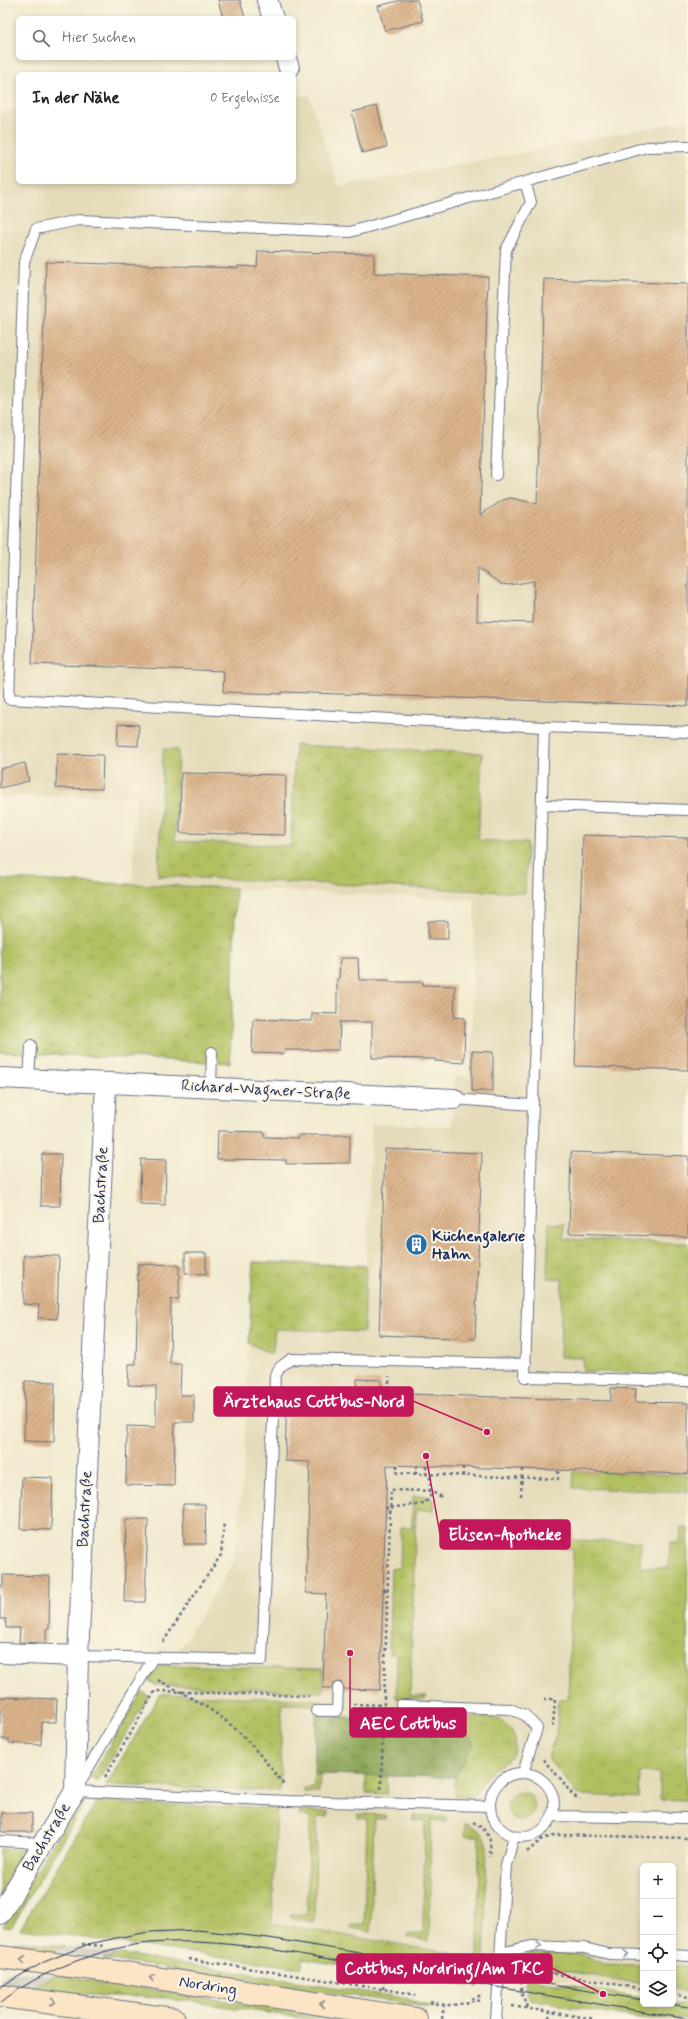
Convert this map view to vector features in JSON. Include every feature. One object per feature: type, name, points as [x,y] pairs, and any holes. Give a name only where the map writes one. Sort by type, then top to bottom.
[{"type":"main road","name":"Nordring","points":[[0,1957],[419,2009]]},
{"type":"main road","points":[[0,1996],[174,2019]]},
{"type":"street","points":[[267,0],[272,16]]},
{"type":"street","name":"Richard-Wagner-Straße","points":[[0,1078],[454,1099]]},
{"type":"street","name":"Bachstraße","points":[[0,1914],[75,1791],[78,1656],[106,1083]]},
{"type":"street","points":[[0,1653],[78,1656]]},
{"type":"lane","points":[[688,146],[647,147],[350,232],[79,220],[36,229],[24,262],[9,699],[544,727],[688,732]]},
{"type":"lane","points":[[496,475],[506,250],[532,202],[525,182]]},
{"type":"lane","points":[[544,727],[543,805],[532,1105],[525,1377],[688,1381]]},
{"type":"lane","points":[[543,805],[688,810]]},
{"type":"lane","points":[[29,1080],[31,1045]]},
{"type":"lane","points":[[211,1088],[212,1052]]},
{"type":"lane","name":"Richard-Wagner-Straße","points":[[454,1099],[532,1105]]},
{"type":"lane","points":[[78,1656],[262,1660],[275,1376],[280,1367],[291,1359],[526,1364]]},
{"type":"lane","points":[[153,1658],[75,1791],[380,1804],[490,1806]]},
{"type":"lane","points":[[316,1711],[337,1712],[337,1697]]},
{"type":"lane","points":[[401,1705],[510,1709],[525,1715],[537,1728],[523,1773]]},
{"type":"lane","points":[[523,1773],[535,1776],[543,1781],[549,1788],[554,1807],[548,1824],[541,1831],[524,1838],[505,1832],[497,1826],[492,1816],[490,1806],[492,1795],[497,1786],[504,1779],[523,1773]]},
{"type":"lane","points":[[552,1816],[688,1818]]},
{"type":"lane","points":[[496,2019],[506,1865],[514,1836]]},
{"type":"lane","points":[[0,1841],[43,1843]]},
{"type":"lane","points":[[501,1953],[532,1946],[584,1948],[609,1954],[640,1955]]},
{"type":"lane","points":[[676,1956],[688,1956]]},
{"type":"path","points":[[397,1465],[397,1473],[522,1478],[558,1478],[558,1470]]},
{"type":"path","points":[[416,1474],[417,1466]]},
{"type":"path","points":[[426,1466],[426,1474]]},
{"type":"path","points":[[463,1467],[463,1476]]},
{"type":"path","points":[[521,1496],[522,1469]]},
{"type":"path","points":[[385,1508],[390,1509],[424,1504],[430,1497],[430,1474]]},
{"type":"path","points":[[380,1804],[391,1490],[430,1490],[444,1498]]},
{"type":"path","points":[[153,1658],[221,1555],[224,1522]]},
{"type":"path","points":[[144,1672],[181,1692],[231,1725],[256,1750],[288,1789]]},
{"type":"path","points":[[96,1792],[156,1691],[337,1697],[383,1705]]},
{"type":"path","points":[[544,1699],[555,1699],[552,1732]]},
{"type":"path","points":[[544,1754],[544,1758],[548,1766],[559,1776],[572,1796],[578,1799],[586,1800]]},
{"type":"path","points":[[469,1821],[480,1826],[491,1839],[490,1862]]},
{"type":"path","points":[[526,1853],[542,1839],[557,1835],[688,1838]]},
{"type":"path","points":[[81,1944],[111,1947]]},
{"type":"path","points":[[516,1949],[517,1960],[523,1968],[521,1991],[527,2007]]},
{"type":"path","points":[[188,1959],[408,1993],[418,1997]]},
{"type":"path","points":[[523,1968],[640,1988]]},
{"type":"path","points":[[383,1989],[385,1978]]},
{"type":"path","points":[[676,1994],[688,1996]]},
{"type":"path","points":[[419,2009],[462,2004],[472,2000],[527,2007],[595,2019]]},
{"type":"path","points":[[442,2019],[444,2006]]},
{"type":"path","points":[[549,2019],[550,2012]]},
{"type":"shaded area","points":[[309,95],[339,186],[476,162],[688,120],[688,2000],[676,1998],[676,1863],[640,1863],[640,1993],[235,1928],[20,1929],[160,1694],[180,1649],[233,1563],[244,1471],[252,1260],[366,1264],[372,1124],[452,1126],[454,1076],[471,1076],[475,900],[132,884],[136,796],[0,796],[0,111],[16,110],[16,184],[296,184],[296,96]]},
{"type":"shaded area","points":[[65,1946],[121,1954],[103,1959],[51,1952]]},
{"type":"shaded area","points":[[13,1971],[54,1975],[28,1989],[0,1985],[0,1979]]},
{"type":"green space","points":[[295,745],[482,753],[478,840],[527,843],[525,893],[158,876],[163,749],[178,750],[175,841],[291,846]]},
{"type":"green space","points":[[0,879],[236,888],[230,1063],[0,1052]]},
{"type":"green space","points":[[549,1223],[564,1224],[564,1239],[688,1243],[688,1375],[583,1371],[583,1358],[560,1357],[562,1279],[547,1278]]},
{"type":"green space","points":[[253,1262],[366,1266],[364,1332],[275,1329],[273,1350],[271,1354],[249,1343]]},
{"type":"green space","points":[[574,1471],[688,1475],[688,1492],[573,1488]]},
{"type":"green space","points":[[413,1496],[428,1496],[433,1500],[433,1510],[416,1510],[410,1695],[427,1696],[425,1699],[396,1698],[397,1655],[389,1654],[391,1568],[400,1568],[401,1527],[412,1527]]},
{"type":"green space","points":[[567,1525],[572,1525],[572,1540],[641,1542],[640,1567],[669,1568],[670,1543],[680,1543],[681,1527],[688,1528],[686,1800],[660,1799],[660,1773],[640,1772],[639,1798],[581,1795],[575,1793],[562,1774],[551,1763],[548,1757],[556,1734],[559,1699],[568,1699],[573,1549],[558,1548],[558,1537],[561,1530]]},
{"type":"green space","points":[[157,1665],[323,1669],[323,1692],[155,1685],[149,1681]]},
{"type":"green space","points":[[142,1692],[149,1696],[97,1782],[90,1777]]},
{"type":"green space","points":[[160,1694],[323,1700],[316,1705],[282,1704],[280,1791],[106,1785]]},
{"type":"green space","points":[[387,1714],[401,1714],[400,1730],[465,1731],[466,1717],[493,1718],[507,1725],[514,1735],[514,1753],[508,1760],[489,1773],[484,1779],[477,1793],[469,1796],[455,1796],[455,1777],[387,1776],[387,1794],[366,1793],[366,1775],[320,1774],[319,1792],[304,1792],[304,1788],[314,1787],[316,1716],[387,1718]]},
{"type":"green space","points":[[387,1714],[401,1714],[400,1730],[465,1731],[474,1743],[455,1777],[314,1774],[316,1716],[387,1718]]},
{"type":"green space","points":[[521,1792],[531,1796],[535,1806],[531,1816],[521,1820],[511,1816],[507,1806],[511,1796]]},
{"type":"green space","points":[[98,1799],[115,1799],[123,1804],[277,1808],[272,1923],[478,1958],[479,1836],[465,1836],[465,1823],[481,1832],[487,1842],[484,1968],[481,1968],[478,1987],[303,1959],[301,1968],[20,1929]]},
{"type":"green space","points":[[86,1800],[11,1928],[3,1927],[73,1809]]},
{"type":"green space","points":[[299,1811],[328,1812],[328,1817],[317,1817],[314,1922],[291,1918],[291,1914],[307,1915],[310,1817],[299,1816]]},
{"type":"green space","points":[[358,1814],[385,1815],[385,1819],[374,1819],[371,1931],[351,1928],[351,1925],[364,1925],[367,1819],[358,1818]]},
{"type":"green space","points":[[413,1815],[447,1817],[447,1822],[431,1821],[429,1941],[407,1937],[407,1934],[423,1934],[425,1821],[413,1820]]},
{"type":"green space","points":[[0,1849],[27,1850],[0,1895]]},
{"type":"green space","points":[[21,1941],[65,1946],[51,1952],[8,1947],[13,1942]]},
{"type":"green space","points":[[531,1953],[581,1954],[603,1964],[640,1965],[640,1984],[534,1966],[523,1957]]},
{"type":"green space","points":[[121,1954],[405,1998],[434,2008],[103,1959]]},
{"type":"green space","points":[[676,1967],[688,1967],[688,1992],[676,1990]]},
{"type":"green space","points":[[54,1975],[346,2019],[309,2019],[168,1998],[89,1995],[28,1989]]},
{"type":"green space","points":[[526,1978],[640,1997],[640,2007],[676,2007],[676,2003],[688,2005],[688,2019],[645,2019],[529,1999],[525,1985]]},
{"type":"building","points":[[218,0],[240,0],[244,16],[222,16]]},
{"type":"building","points":[[402,0],[417,0],[423,21],[385,31],[378,6]]},
{"type":"building","points":[[377,106],[387,147],[362,153],[352,112]]},
{"type":"building","points":[[258,251],[374,254],[374,273],[488,277],[480,515],[503,500],[511,498],[537,504],[544,279],[688,284],[688,706],[282,692],[282,694],[223,692],[224,671],[32,664],[46,262],[238,268],[238,266],[257,267]],"holes":[[[478,568],[501,584],[509,585],[534,581],[533,623],[477,621]]]},
{"type":"building","points":[[118,724],[139,725],[138,746],[117,745]]},
{"type":"building","points":[[57,754],[103,755],[102,789],[56,788]]},
{"type":"building","points":[[25,763],[29,781],[0,788],[0,769]]},
{"type":"building","points":[[181,773],[286,775],[285,835],[180,833]]},
{"type":"building","points":[[583,835],[688,838],[688,1070],[575,1066]]},
{"type":"building","points":[[428,921],[448,921],[448,939],[428,939]]},
{"type":"building","points":[[340,958],[358,958],[359,980],[423,982],[423,985],[455,986],[454,1017],[465,1018],[464,1063],[435,1061],[435,1059],[372,1058],[372,1022],[340,1022],[339,1050],[284,1050],[284,1054],[252,1053],[253,1019],[312,1021],[312,1013],[337,1014],[337,979],[339,979]]},
{"type":"building","points":[[472,1051],[493,1052],[493,1091],[472,1091]]},
{"type":"building","points":[[218,1131],[264,1132],[264,1137],[299,1138],[299,1135],[350,1135],[350,1163],[286,1164],[286,1160],[217,1159]]},
{"type":"building","name":"Küchengalerie Hahn","points":[[385,1149],[482,1153],[475,1339],[379,1335]]},
{"type":"building","points":[[571,1152],[688,1156],[688,1237],[569,1233]]},
{"type":"building","points":[[42,1154],[61,1154],[60,1206],[41,1206]]},
{"type":"building","points":[[141,1159],[166,1160],[165,1205],[140,1204]]},
{"type":"building","points":[[185,1253],[206,1253],[206,1274],[185,1273]]},
{"type":"building","points":[[24,1255],[59,1256],[57,1319],[38,1318],[39,1305],[23,1304]]},
{"type":"building","points":[[138,1264],[179,1265],[179,1299],[171,1299],[170,1364],[181,1364],[180,1395],[194,1395],[194,1422],[175,1422],[174,1486],[126,1485],[127,1426],[156,1427],[156,1386],[128,1385],[129,1364],[136,1364]]},
{"type":"building","points":[[357,1379],[381,1380],[381,1393],[611,1401],[611,1388],[636,1389],[635,1402],[688,1403],[688,1474],[387,1465],[380,1690],[344,1689],[342,1683],[338,1682],[333,1684],[331,1688],[323,1688],[326,1594],[306,1593],[310,1462],[285,1461],[287,1390],[356,1392]]},
{"type":"building","points":[[25,1381],[55,1382],[54,1442],[24,1441]]},
{"type":"building","points":[[22,1477],[53,1478],[51,1530],[20,1529]]},
{"type":"building","points":[[183,1504],[205,1504],[206,1544],[184,1544]]},
{"type":"building","points":[[126,1519],[148,1519],[145,1602],[124,1602]]},
{"type":"building","points":[[3,1575],[50,1576],[49,1629],[46,1629],[46,1643],[19,1642],[20,1628],[6,1628],[6,1619],[0,1619],[0,1586],[3,1586]]},
{"type":"building","points":[[0,1697],[57,1699],[56,1722],[42,1722],[41,1745],[9,1743],[9,1739],[0,1739]]},
{"type":"building","points":[[2,1813],[32,1813],[32,1832],[2,1832]]},
{"type":"tram line","points":[[0,1987],[44,1962],[89,1944],[149,1932],[198,1930],[269,1938],[640,2000]]},
{"type":"tram line","points":[[0,2003],[32,1981],[51,1971],[112,1950],[132,1945],[150,1943],[204,1942],[231,1944],[285,1952],[688,2019]]},
{"type":"tram line","points":[[676,2005],[688,2007]]},
{"type":"place","name":"Küchengalerie Hahn","points":[[417,1245]]},
{"type":"place","name":"Ärztehaus Cottbus-Nord","points":[[487,1432]]},
{"type":"place","name":"Elisen-Apotheke","points":[[426,1456]]},
{"type":"place","name":"AEC Cottbus","points":[[350,1653]]},
{"type":"place","name":"Cottbus, Nordring/Am TKC","points":[[603,1994]]}]
